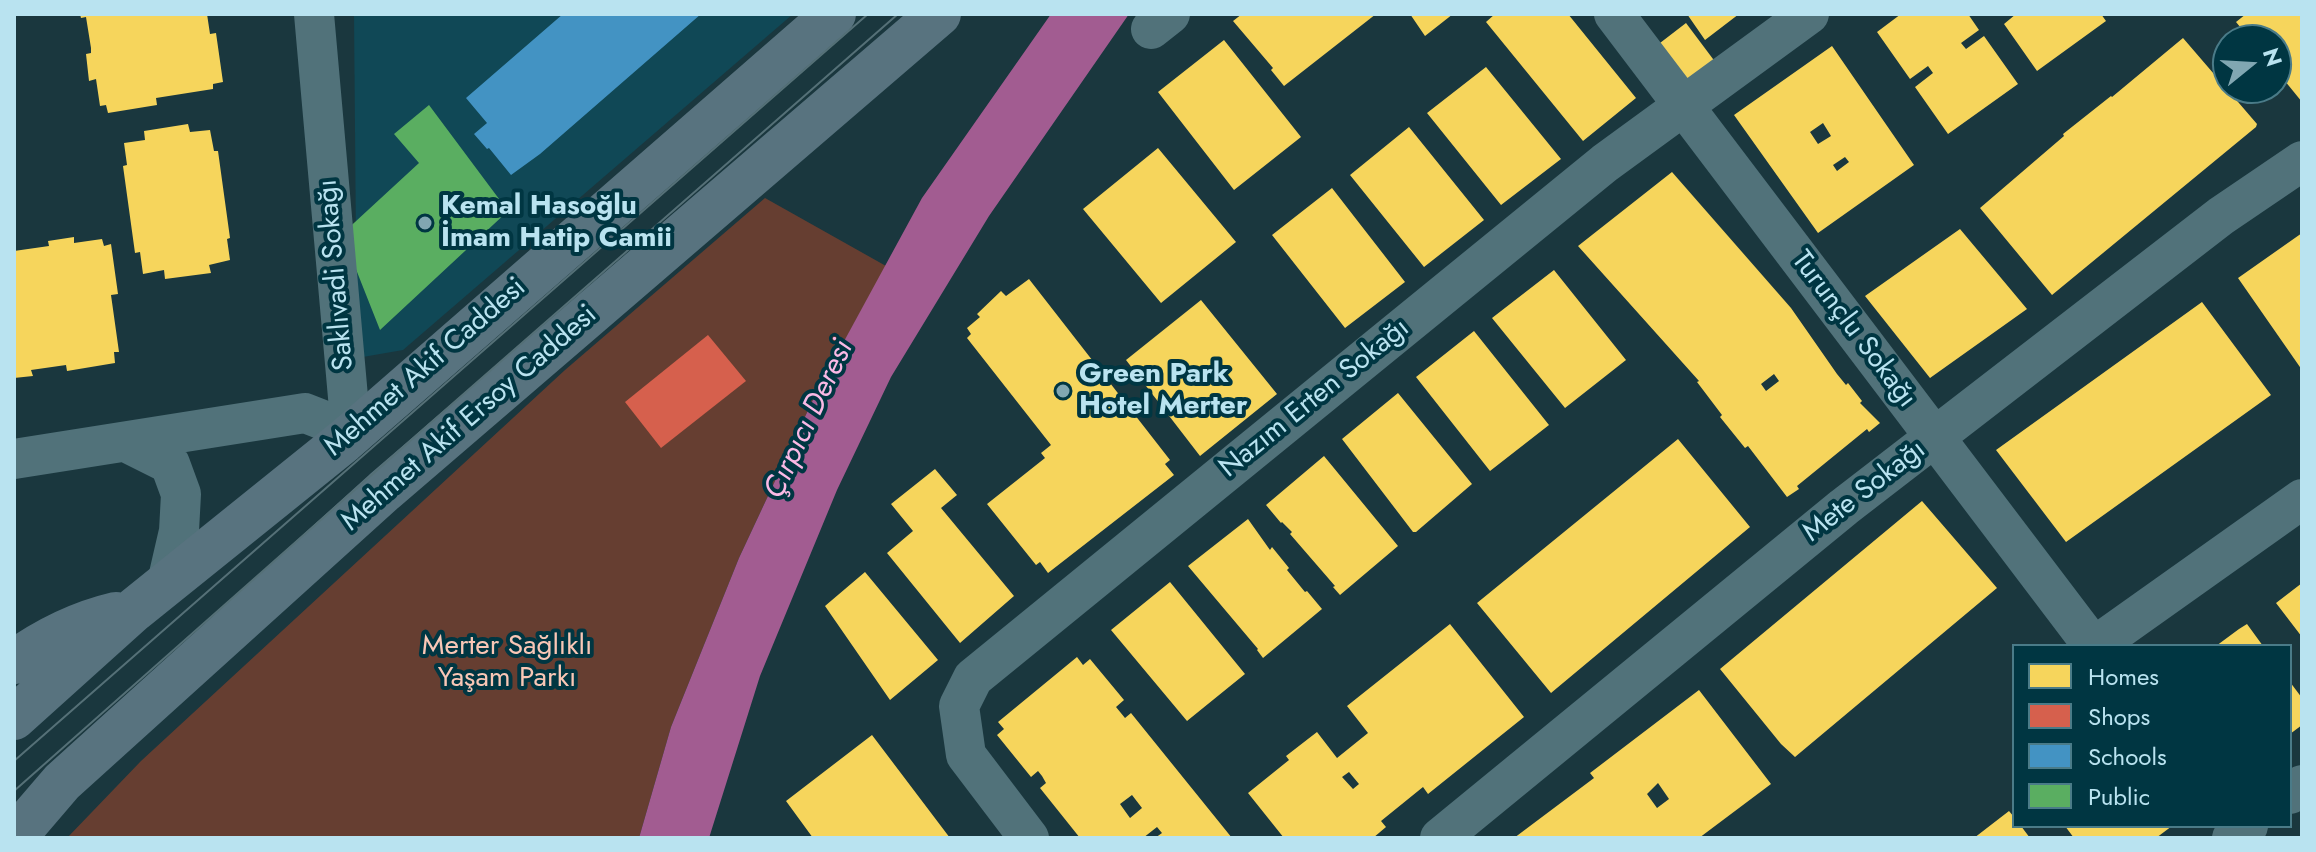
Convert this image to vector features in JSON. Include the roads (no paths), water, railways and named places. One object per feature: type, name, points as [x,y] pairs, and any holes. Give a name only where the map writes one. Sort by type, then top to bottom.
[{"type":"main road","name":"Mehmet Akif Caddesi","points":[[14,718],[151,597],[344,441],[834,14]]},
{"type":"main road","name":"Mehmet Akif Ersoy Caddesi","points":[[14,838],[62,782],[384,491],[939,14]]},
{"type":"main road","points":[[14,662],[42,642],[151,597]]},
{"type":"street","name":"Saklıvadi Sokağı","points":[[14,459],[305,413],[351,431],[314,14]]},
{"type":"street","name":"Turunçlu Sokağı","points":[[1614,14],[2092,644]]},
{"type":"street","name":"Nazım Erten Sokağı","points":[[1029,838],[966,755],[959,706],[973,678],[1605,163],[1809,14]]},
{"type":"street","name":"Mete Sokağı","points":[[1440,838],[1831,517],[2221,216],[2302,161]]},
{"type":"street","points":[[126,442],[170,464],[181,494],[179,531],[151,597]]},
{"type":"street","points":[[2097,644],[2302,499]]},
{"type":"water","name":"Çırpıcı Deresi","points":[[1051,14],[1129,14],[989,216],[891,377],[837,490],[760,676],[709,838],[639,838],[671,727],[739,558],[818,389],[922,198]]},
{"type":"tram line","points":[[14,761],[868,14]]},
{"type":"tram line","points":[[14,791],[898,14]]},
{"type":"place","name":"Kemal Hasoğlu İmam Hatip Camii","points":[[425,223]]},
{"type":"place","name":"Green Park Hotel Merter","points":[[1063,391]]},
{"type":"park label","name":"Merter Sağlıklı Yaşam Parkı","points":[[507,663]]}]
